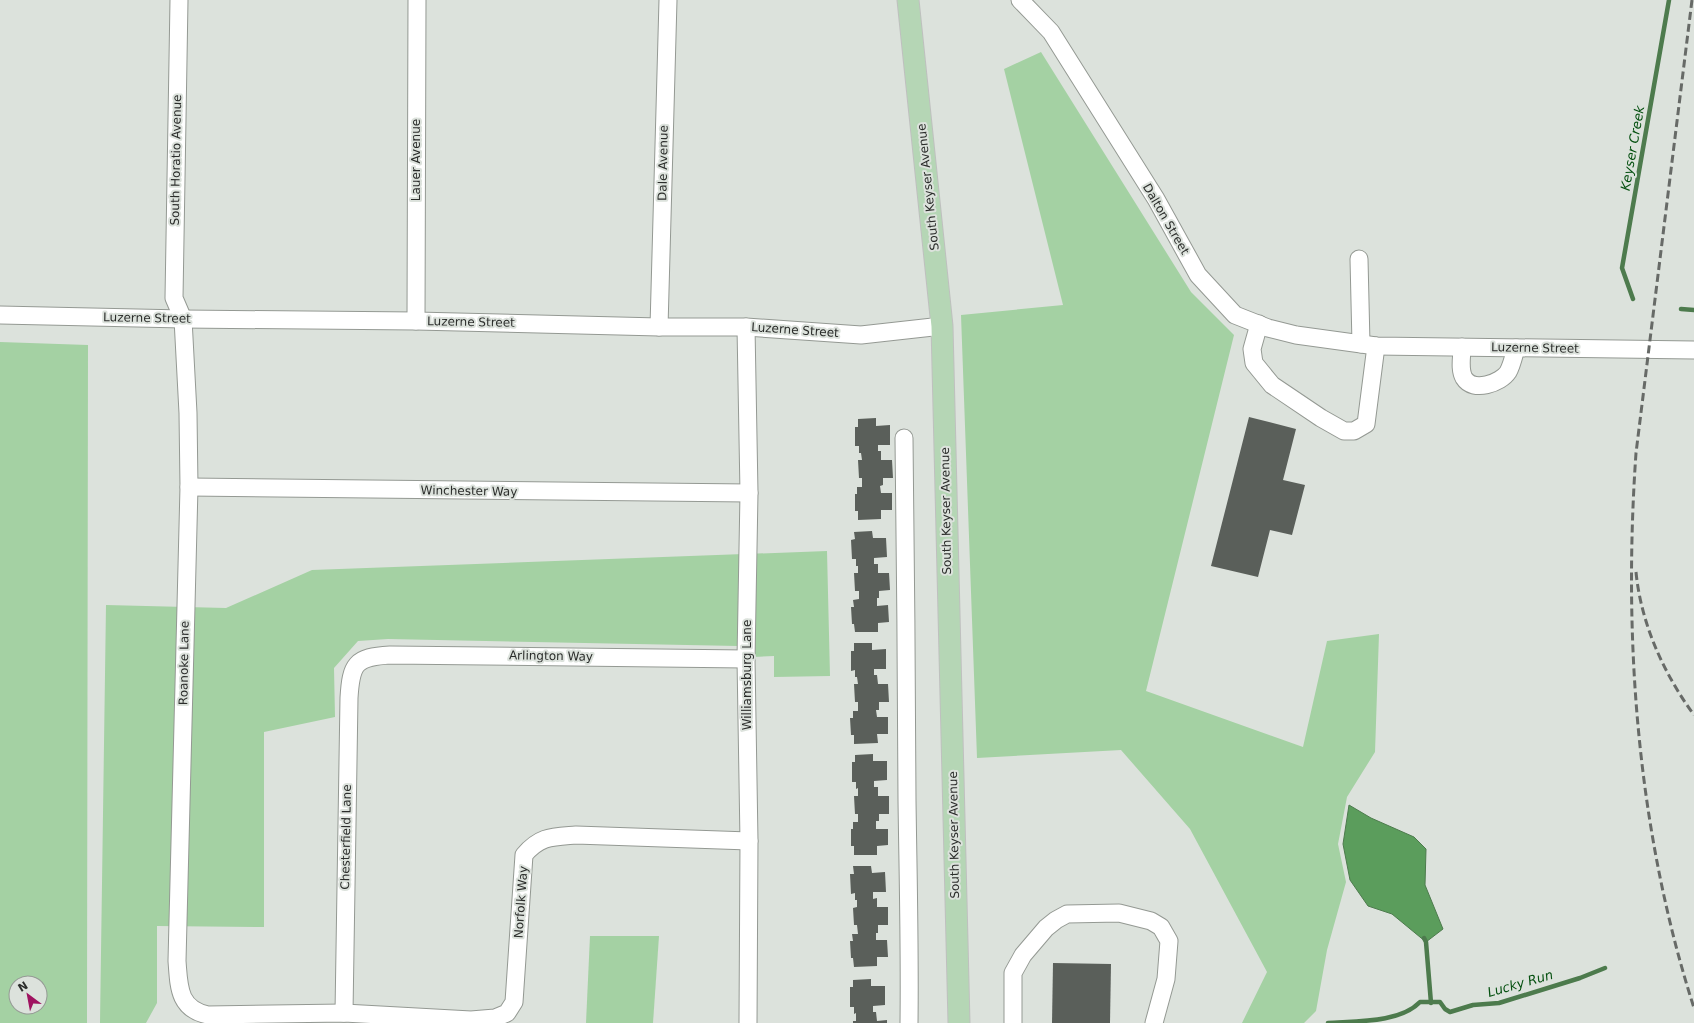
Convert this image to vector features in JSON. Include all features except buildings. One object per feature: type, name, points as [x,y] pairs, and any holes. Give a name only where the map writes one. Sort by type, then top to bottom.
[{"type":"main road","name":"South Keyser Avenue","points":[[908,0],[942,326],[959,1023]]},
{"type":"street","name":"South Horatio Avenue","points":[[179,0],[174,298],[183,319]]},
{"type":"street","name":"Lauer Avenue","points":[[416,321],[417,0]]},
{"type":"street","name":"Dale Avenue","points":[[659,327],[668,0]]},
{"type":"street","name":"Dalton Street","points":[[1020,0],[1051,32],[1156,199],[1198,275],[1235,315],[1296,335],[1369,345]]},
{"type":"street","points":[[1259,324],[1252,349],[1254,364],[1272,385],[1321,418],[1344,431],[1354,431],[1366,424],[1369,345],[1358,259]]},
{"type":"street","name":"Luzerne Street","points":[[0,315],[183,319],[416,321],[659,327],[746,327],[861,335],[942,326]]},
{"type":"street","name":"Roanoke Lane","points":[[183,319],[188,413],[189,487],[177,961],[179,989],[188,1006]]},
{"type":"street","name":"Williamsburg Lane","points":[[746,327],[749,493],[746,659],[749,841],[748,1023]]},
{"type":"street","name":"Luzerne Street","points":[[1369,345],[1694,350]]},
{"type":"street","points":[[1462,347],[1461,366],[1464,378],[1469,384],[1476,386],[1488,385],[1502,379],[1508,371],[1516,348]]},
{"type":"street","points":[[904,438],[909,1023]]},
{"type":"street","name":"Winchester Way","points":[[189,487],[749,493]]},
{"type":"street","name":"Arlington Way","points":[[358,662],[373,656],[390,655],[746,659]]},
{"type":"street","name":"Chesterfield Lane","points":[[344,1013],[348,698],[350,676],[358,662]]},
{"type":"street","name":"Norfolk Way","points":[[188,1006],[198,1013],[208,1015],[344,1013],[471,1020],[495,1018],[507,1013],[514,1002],[524,855],[533,844],[549,838],[576,835],[749,841]]},
{"type":"street","points":[[1013,1023],[1013,973],[1023,955],[1046,928],[1067,914],[1118,913],[1152,921],[1161,926],[1169,942],[1166,979],[1154,1023]]},
{"type":"shaded area","points":[[1041,52],[1191,292],[1234,335],[1146,691],[1303,747],[1327,641],[1379,634],[1375,752],[1347,797],[1338,844],[1346,882],[1327,950],[1316,1011],[1304,1023],[1242,1023],[1267,972],[1190,829],[1121,750],[977,758],[961,315],[1063,305],[1004,69]]},
{"type":"shaded area","points":[[0,342],[88,345],[87,1023],[0,1023]]},
{"type":"shaded area","points":[[827,551],[830,676],[774,677],[774,656],[753,657],[738,646],[388,639],[358,641],[334,668],[335,717],[264,732],[264,927],[157,926],[157,1003],[146,1023],[100,1023],[106,605],[226,608],[312,570]]},
{"type":"shaded area","points":[[1349,805],[1371,818],[1414,837],[1426,849],[1425,885],[1443,929],[1426,942],[1392,914],[1368,906],[1350,880],[1343,844]]},
{"type":"shaded area","points":[[590,936],[659,936],[653,1023],[586,1023]]},
{"type":"waterway","name":"Keyser Creek","points":[[1633,299],[1622,268],[1669,0]]},
{"type":"waterway","name":"Keyser Creek","points":[[1681,309],[1694,310]]},
{"type":"waterway","points":[[1424,938],[1426,942],[1431,1003]]},
{"type":"waterway","name":"Lucky Run","points":[[1328,1023],[1377,1020],[1401,1014],[1420,1002],[1440,1002],[1445,1009],[1450,1012],[1473,1005],[1499,1003],[1580,978],[1605,968]]},
{"type":"railway","points":[[1692,0],[1636,453],[1632,523],[1632,593],[1634,663],[1639,734],[1647,803],[1659,872],[1675,941],[1694,1008]]},
{"type":"railway","points":[[1636,572],[1643,611],[1656,648],[1673,683],[1694,715]]}]
